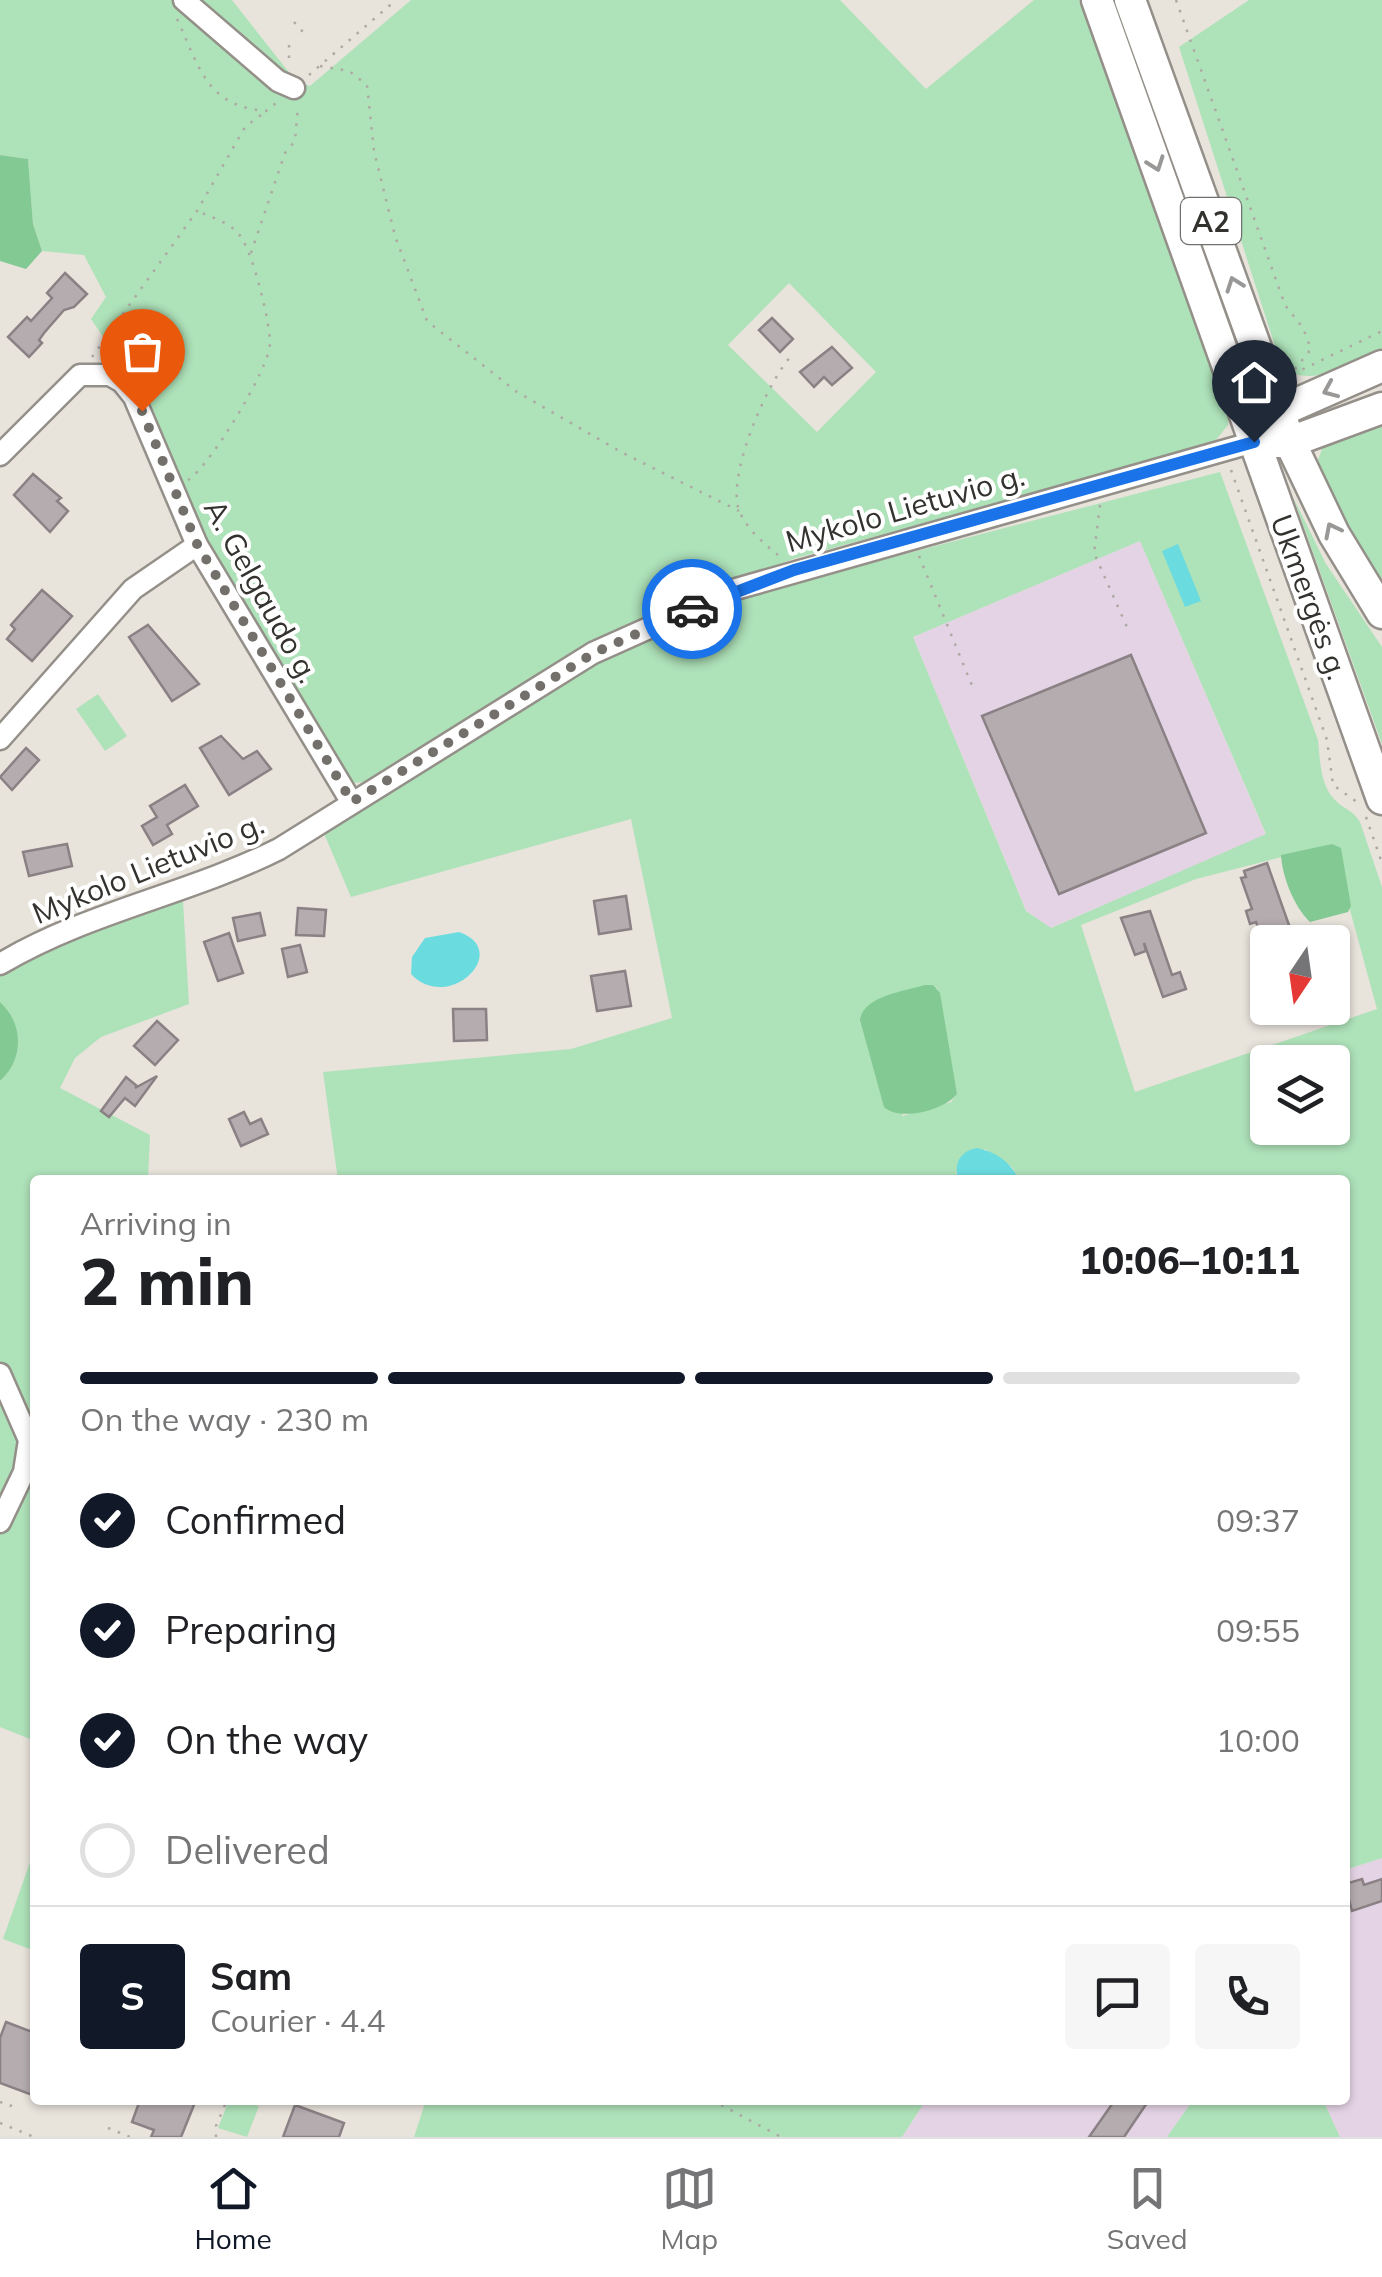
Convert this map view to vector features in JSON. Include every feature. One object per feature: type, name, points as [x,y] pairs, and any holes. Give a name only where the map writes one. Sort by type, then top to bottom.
[{"type":"highway","name":"Ukmergės g.","points":[[1097,0],[1254,442],[1369,806]]},
{"type":"highway","name":"A2","points":[[1130,0],[1290,442],[1334,534],[1382,613]]},
{"type":"highway","points":[[1254,442],[1278,412],[1382,366]]},
{"type":"highway","points":[[1254,442],[1290,442],[1382,408]]},
{"type":"street","points":[[184,0],[278,81],[294,88]]},
{"type":"street","name":"A. Gelgaudo g.","points":[[0,455],[80,375],[110,375],[122,382],[134,397],[197,544],[352,802]]},
{"type":"street","name":"Mykolo Lietuvio g.","points":[[0,964],[65,933],[238,870],[594,653],[736,589],[911,536],[1254,442]]},
{"type":"street","points":[[0,738],[134,589],[197,544]]},
{"type":"street","points":[[0,1374],[29,1440],[24,1472],[0,1522]]},
{"type":"path","points":[[1176,0],[1285,305],[1303,328],[1311,349],[1300,365]]},
{"type":"path","points":[[294,22],[302,32]]},
{"type":"path","points":[[320,66],[349,72],[367,86],[374,151],[395,236],[427,322],[517,392],[623,453],[739,511]]},
{"type":"path","points":[[250,256],[294,141],[299,111],[294,88]]},
{"type":"path","points":[[90,360],[198,212],[245,127],[266,111]]},
{"type":"path","points":[[174,487],[194,477],[225,440],[270,346],[250,256],[241,236],[198,212]]},
{"type":"path","points":[[1292,374],[1382,331]]},
{"type":"path","points":[[792,355],[774,374],[762,398],[736,494],[739,511],[761,541],[794,570]]},
{"type":"path","points":[[1224,450],[1327,740],[1333,784],[1369,806],[1382,863]]},
{"type":"path","points":[[1102,484],[1094,553],[1127,626]]},
{"type":"path","points":[[911,536],[972,688]]},
{"type":"path","points":[[0,2102],[10,2106],[18,2102]]},
{"type":"path","points":[[216,2137],[225,2105]]},
{"type":"path","points":[[721,2105],[781,2137]]},
{"type":"path","points":[[0,2123],[34,2137]]},
{"type":"path","points":[[108,2128],[130,2137]]},
{"type":"shaded area","points":[[1140,541],[1266,835],[1050,928],[1026,910],[913,637]]},
{"type":"shaded area","points":[[1382,1858],[1382,2137],[1340,2137],[1325,2105],[1350,2105],[1350,1868]]},
{"type":"shaded area","points":[[923,2105],[1189,2105],[1167,2137],[902,2137]]},
{"type":"green space","points":[[0,0],[232,0],[295,80],[310,86],[411,0],[840,0],[926,89],[1034,0],[1079,0],[1229,403],[1228,425],[1211,446],[796,558],[715,587],[642,619],[532,679],[366,782],[352,783],[341,776],[191,515],[149,405],[91,319],[106,297],[84,255],[42,251],[33,224],[28,159],[0,155]],"holes":[[[789,283],[876,372],[817,432],[728,345]]]},
{"type":"green space","points":[[1249,0],[1382,0],[1382,349],[1320,375],[1294,374],[1282,368],[1179,47]]},
{"type":"green space","points":[[0,155],[28,159],[33,224],[42,251],[26,269],[0,261]]},
{"type":"green space","points":[[1382,422],[1382,586],[1362,557],[1316,465],[1324,444]]},
{"type":"green space","points":[[1220,472],[1318,740],[1326,786],[1334,799],[1360,822],[1382,887],[1382,1858],[1350,1868],[1350,1175],[1016,1175],[1012,1167],[985,1149],[957,1175],[337,1175],[323,1072],[571,1049],[672,1018],[631,819],[351,897],[323,831],[604,658],[736,598]],"holes":[[[1140,541],[1266,834],[1051,928],[1026,911],[913,637]],[[1332,844],[1377,1009],[1350,1018],[1350,1025],[1330,1025],[1272,1045],[1350,1045],[1350,1145],[1250,1145],[1250,1053],[1135,1092],[1081,925],[1196,879]],[[937,987],[957,1094],[951,1102],[902,1116]]]},
{"type":"green space","points":[[1293,497],[1326,564],[1382,647],[1382,744]]},
{"type":"green space","points":[[98,694],[127,736],[105,751],[76,709]]},
{"type":"green space","points":[[1332,844],[1341,848],[1351,906],[1348,912],[1310,922],[1290,891],[1281,855]]},
{"type":"green space","points":[[183,901],[189,1004],[101,1037],[75,1058],[60,1088],[150,1135],[148,1175],[30,1175],[30,1739],[0,1727],[0,1081],[12,1063],[16,1041],[12,1020],[0,1002],[0,973],[123,918]]},
{"type":"green space","points":[[933,985],[940,993],[957,1094],[933,1109],[900,1114],[884,1107],[860,1020],[877,1000]]},
{"type":"green space","points":[[0,1002],[13,1021],[18,1042],[13,1062],[0,1081]]},
{"type":"green space","points":[[30,1862],[30,1949],[3,1939]]},
{"type":"green space","points":[[227,2105],[259,2106],[247,2137],[218,2128]]},
{"type":"green space","points":[[424,2105],[923,2105],[902,2137],[414,2137]]},
{"type":"green space","points":[[1189,2105],[1325,2105],[1340,2137],[1167,2137]]},
{"type":"water","points":[[1178,544],[1201,601],[1185,607],[1162,551]]},
{"type":"water","points":[[459,932],[474,941],[479,952],[469,975],[442,987],[426,984],[411,974],[412,957],[425,938]]},
{"type":"water","points":[[976,1148],[990,1152],[1002,1158],[1016,1175],[958,1175],[959,1160],[965,1152]]},
{"type":"building","points":[[65,273],[87,294],[74,307],[64,310],[29,357],[8,337],[27,317],[31,321],[52,298],[47,293]]},
{"type":"building","points":[[772,318],[793,339],[780,352],[759,330]]},
{"type":"building","points":[[832,347],[852,368],[832,385],[824,377],[814,387],[800,372]]},
{"type":"building","points":[[33,474],[61,498],[57,501],[68,511],[50,532],[14,495]]},
{"type":"building","points":[[42,590],[72,616],[32,661],[7,639],[15,629],[11,625]]},
{"type":"building","points":[[148,625],[199,684],[172,701],[129,637]]},
{"type":"building","points":[[1131,655],[1206,833],[1059,894],[982,716]]},
{"type":"building","points":[[221,736],[243,759],[257,751],[271,769],[229,795],[200,748]]},
{"type":"building","points":[[26,748],[39,760],[12,790],[0,777]]},
{"type":"building","points":[[185,785],[198,806],[167,825],[172,834],[153,845],[142,826],[157,817],[150,806]]},
{"type":"building","points":[[67,844],[72,866],[29,876],[23,852]]},
{"type":"building","points":[[1267,863],[1289,925],[1250,924],[1246,911],[1252,909],[1241,878],[1246,877],[1244,871]]},
{"type":"building","points":[[626,896],[631,929],[599,934],[594,901]]},
{"type":"building","points":[[298,908],[326,910],[324,936],[296,935]]},
{"type":"building","points":[[1150,911],[1172,975],[1180,972],[1186,989],[1163,997],[1144,943],[1146,951],[1135,955],[1121,918]]},
{"type":"building","points":[[260,913],[265,935],[238,941],[233,918]]},
{"type":"building","points":[[229,933],[243,973],[218,981],[204,942]]},
{"type":"building","points":[[300,945],[307,972],[288,977],[282,949]]},
{"type":"building","points":[[625,971],[631,1006],[597,1011],[591,976]]},
{"type":"building","points":[[453,1009],[486,1009],[487,1040],[454,1041]]},
{"type":"building","points":[[157,1021],[178,1040],[155,1065],[134,1046]]},
{"type":"building","points":[[157,1076],[135,1106],[125,1098],[109,1117],[101,1111],[126,1077],[135,1088]]},
{"type":"building","points":[[244,1112],[250,1124],[261,1119],[268,1134],[241,1146],[229,1119]]},
{"type":"building","points":[[1362,1879],[1364,1885],[1382,1879],[1382,1901],[1352,1911],[1350,1883]]},
{"type":"building","points":[[6,2022],[30,2031],[30,2094],[0,2083],[0,2038]]},
{"type":"building","points":[[138,2105],[194,2105],[181,2137],[151,2137],[154,2130],[132,2122]]},
{"type":"building","points":[[295,2105],[344,2123],[339,2137],[283,2137]]},
{"type":"building","points":[[1111,2105],[1146,2105],[1124,2137],[1089,2137]]},
{"type":"way so far","points":[[142,411],[197,544],[287,700],[352,802],[594,653],[692,609]]},
{"type":"route","points":[[692,609],[794,570],[1254,442]]}]
